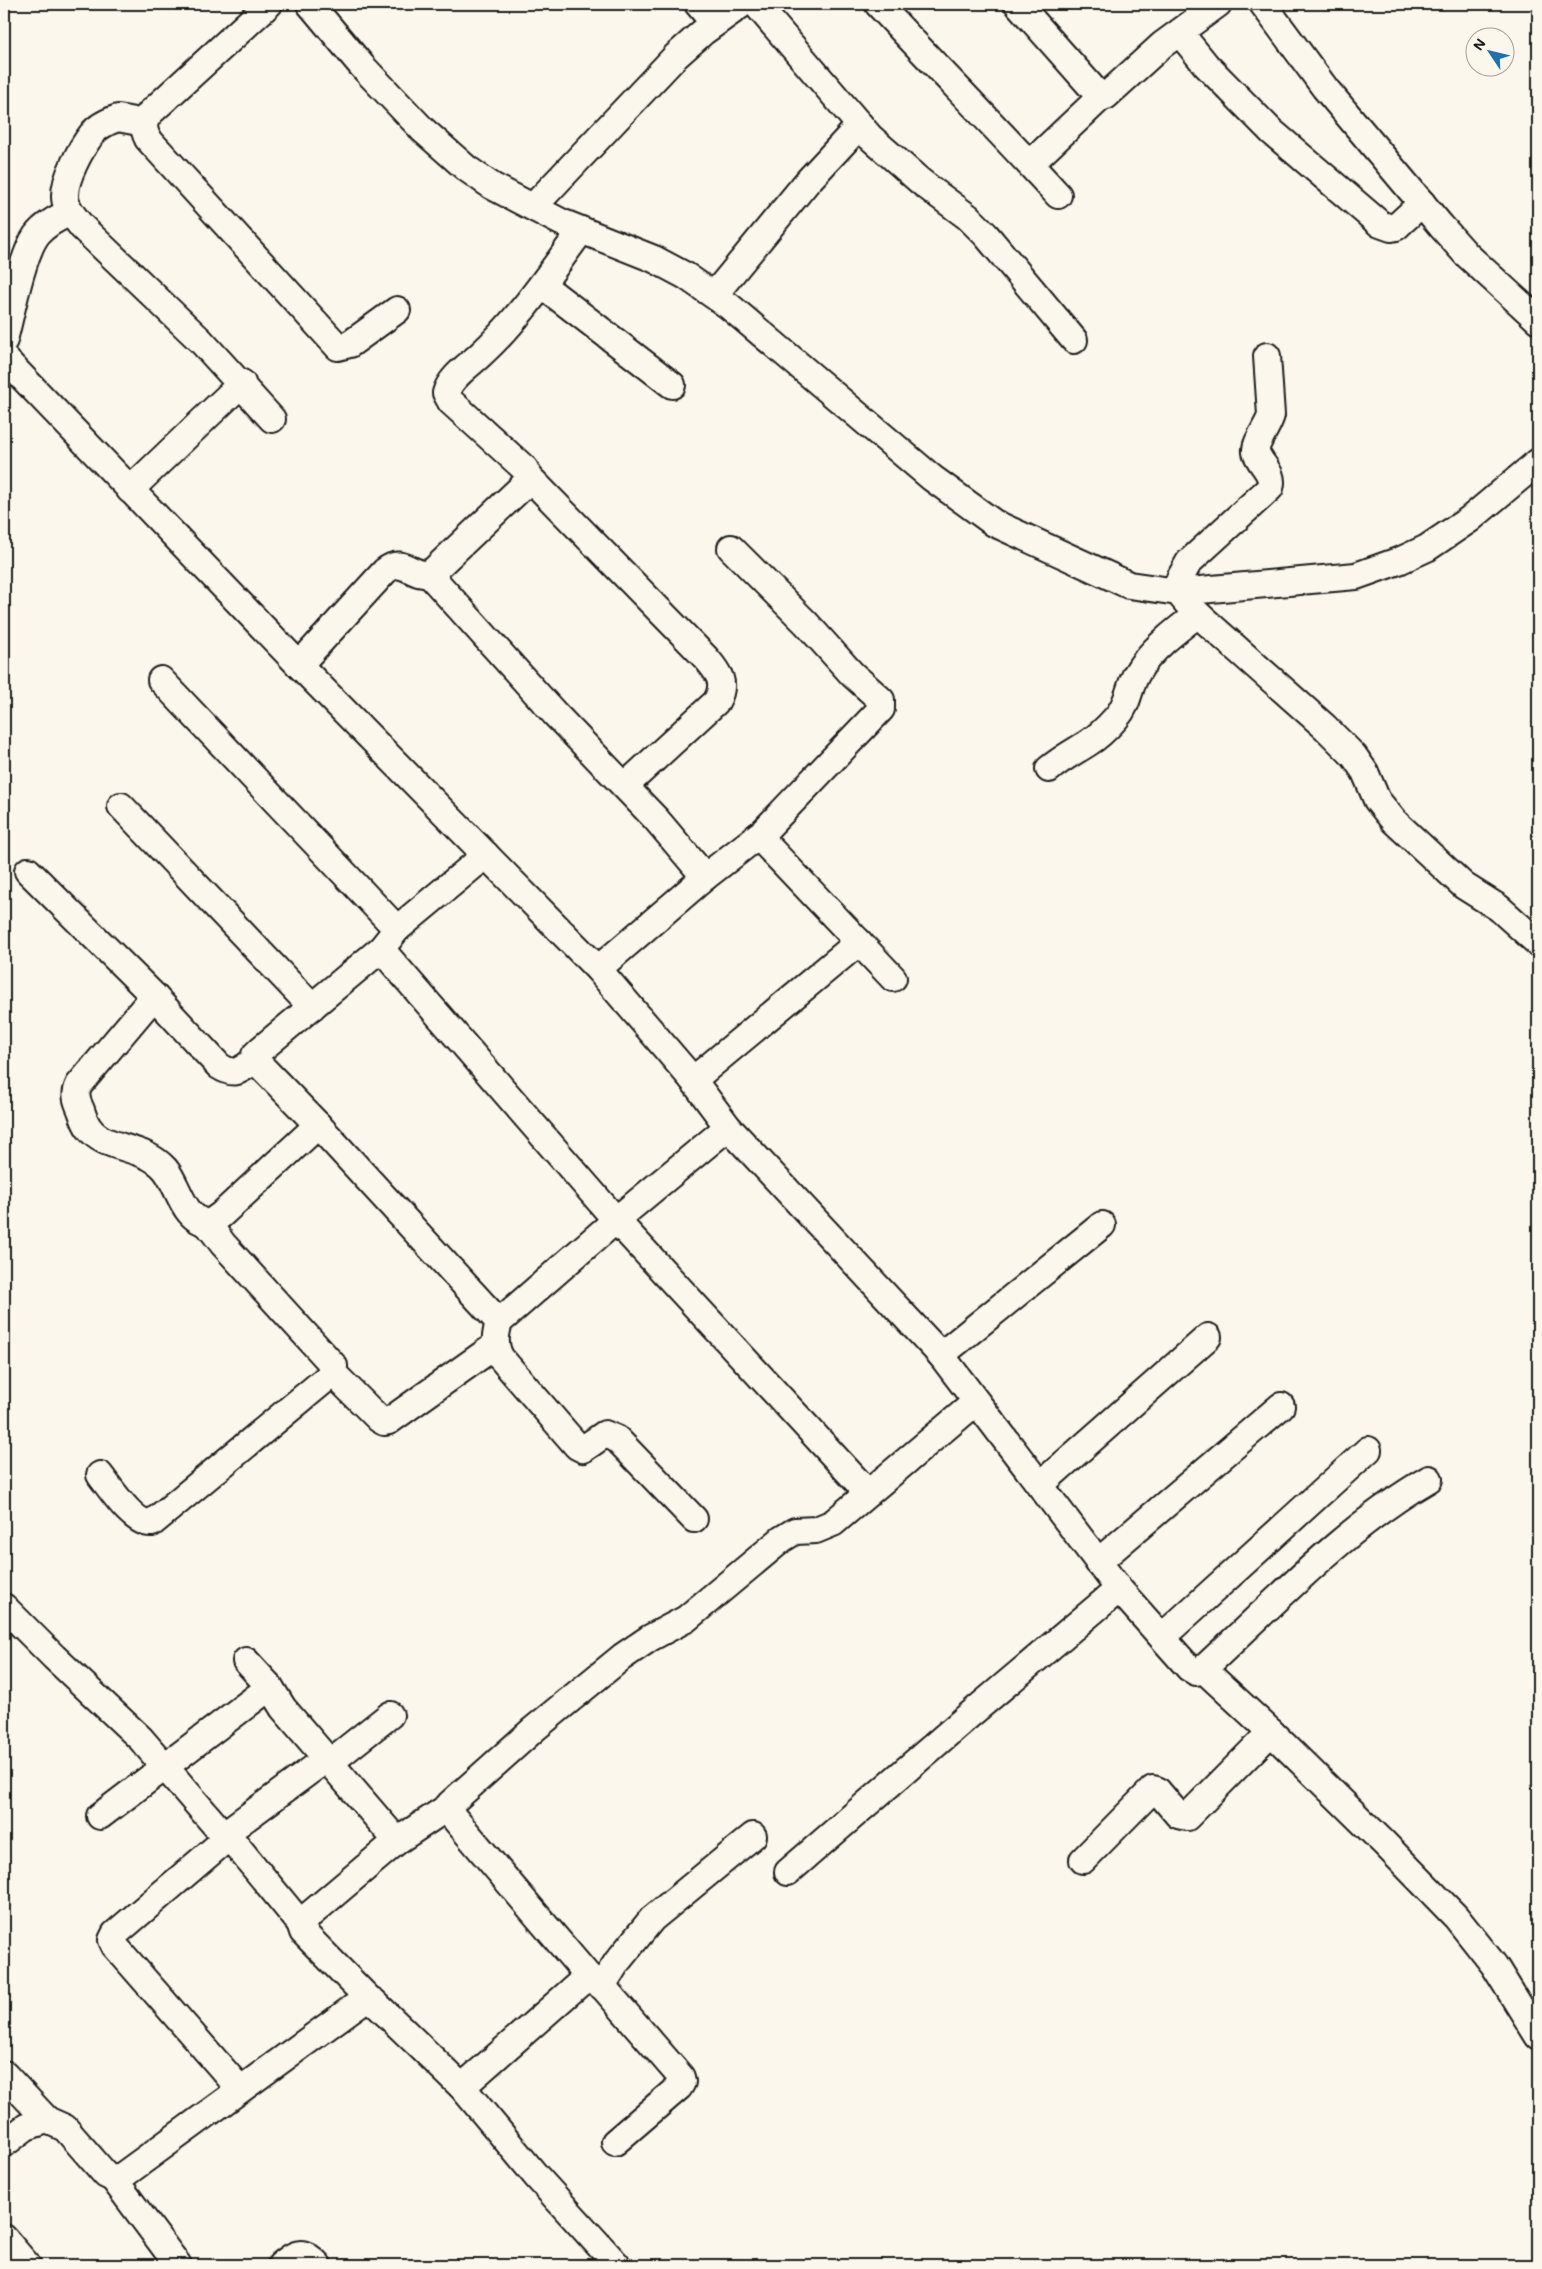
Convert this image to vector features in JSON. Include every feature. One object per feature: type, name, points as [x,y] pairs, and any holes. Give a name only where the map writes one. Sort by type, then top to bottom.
[{"type":"street","points":[[269,4],[151,112],[144,122],[143,131],[148,139],[338,347],[350,344],[397,310]]},
{"type":"street","points":[[310,4],[362,66],[423,130],[466,168],[492,186],[581,231],[654,259],[686,276],[729,306],[932,478],[994,523],[1129,585],[1178,592],[1343,578],[1401,560],[1427,548],[1455,530],[1538,462]]},
{"type":"street","points":[[698,4],[714,24]]},
{"type":"street","points":[[533,207],[648,84],[703,32],[742,4]]},
{"type":"street","points":[[756,4],[870,137],[921,182],[968,217],[986,235],[1074,340]]},
{"type":"street","points":[[878,4],[1058,194]]},
{"type":"street","points":[[1018,4],[1096,92],[1102,96]]},
{"type":"street","points":[[1030,164],[1102,96],[1106,96],[1120,85],[1152,54],[1218,4]]},
{"type":"street","points":[[1263,4],[1324,88],[1422,204],[1466,254],[1538,320]]},
{"type":"street","points":[[1180,32],[1206,65],[1271,132],[1380,224],[1391,228],[1396,227],[1422,204]]},
{"type":"street","points":[[144,122],[118,118],[93,133],[76,158],[66,185],[64,199],[70,212],[82,227],[201,341],[242,383],[272,418]]},
{"type":"street","points":[[714,295],[807,182],[860,125]]},
{"type":"street","points":[[4,340],[28,252],[36,236],[50,223],[70,212]]},
{"type":"street","points":[[581,231],[542,285],[498,339],[451,382],[446,393],[451,402],[525,469],[530,477],[706,658],[722,678],[721,694],[716,702],[625,786]]},
{"type":"street","points":[[542,285],[672,384]]},
{"type":"street","points":[[1178,592],[1180,578],[1189,562],[1270,488],[1271,477],[1256,451],[1256,446],[1269,423],[1271,415],[1267,356]]},
{"type":"street","points":[[4,358],[299,665],[598,969],[693,1080],[728,1126],[941,1355],[1119,1589],[1189,1668],[1196,1672],[1203,1669],[1352,1531],[1405,1492],[1429,1479]]},
{"type":"street","points":[[130,490],[242,383]]},
{"type":"street","points":[[299,665],[392,564],[400,564],[424,574],[434,571],[517,492],[530,477]]},
{"type":"street","points":[[598,969],[706,877],[758,836],[883,705],[882,700],[838,660],[806,623],[731,548]]},
{"type":"street","points":[[429,574],[555,714],[625,786],[706,877]]},
{"type":"street","points":[[1178,592],[1198,614],[1325,727],[1354,756],[1365,772],[1377,800],[1394,821],[1464,886],[1499,908],[1538,943]]},
{"type":"street","points":[[1050,769],[1064,756],[1095,739],[1117,717],[1125,706],[1132,682],[1143,664],[1177,630],[1198,614]]},
{"type":"street","points":[[161,680],[397,930]]},
{"type":"street","points":[[121,806],[312,1007]]},
{"type":"street","points":[[758,836],[893,978]]},
{"type":"street","points":[[255,1060],[255,1055],[260,1050],[381,949],[397,930],[486,855]]},
{"type":"street","points":[[28,871],[154,996],[219,1066],[229,1073],[236,1072],[255,1060]]},
{"type":"street","points":[[693,1080],[859,942]]},
{"type":"street","points":[[381,949],[616,1220],[868,1493]]},
{"type":"street","points":[[100,1475],[134,1515],[144,1522],[152,1523],[333,1374],[334,1366],[206,1223],[196,1218],[186,1207],[166,1170],[134,1149],[107,1142],[88,1127],[75,1092],[154,996]]},
{"type":"street","points":[[255,1060],[318,1125],[497,1334],[500,1357],[577,1446],[583,1449],[605,1434],[617,1439],[694,1519]]},
{"type":"street","points":[[206,1223],[210,1223],[220,1215],[318,1125]]},
{"type":"street","points":[[333,1374],[379,1419],[384,1422],[389,1421],[497,1334],[616,1220],[728,1126]]},
{"type":"street","points":[[941,1355],[1102,1225]]},
{"type":"street","points":[[1040,1485],[1208,1337]]},
{"type":"street","points":[[300,1923],[397,1841],[448,1807],[534,1730],[622,1657],[650,1638],[686,1619],[782,1539],[795,1531],[816,1530],[833,1523],[976,1402]]},
{"type":"street","points":[[1098,1562],[1281,1406]]},
{"type":"street","points":[[1162,1637],[1368,1450]]},
{"type":"street","points":[[788,1872],[1119,1589]]},
{"type":"street","points":[[4,1607],[141,1739],[226,1838],[236,1845],[300,1923],[303,1932],[368,1998],[462,2087],[610,2263]]},
{"type":"street","points":[[246,1661],[270,1687],[283,1708],[397,1841]]},
{"type":"street","points":[[1203,1669],[1271,1732],[1412,1870],[1456,1917],[1494,1965],[1538,2036]]},
{"type":"street","points":[[100,1816],[270,1687]]},
{"type":"street","points":[[240,2089],[112,1940],[115,1934],[226,1838],[326,1759],[332,1760],[390,1715]]},
{"type":"street","points":[[1083,1860],[1153,1789],[1158,1790],[1178,1815],[1187,1817],[1271,1732]]},
{"type":"street","points":[[448,1807],[449,1812],[595,1981],[648,2037],[681,2077],[682,2082],[679,2087],[615,2142]]},
{"type":"street","points":[[462,2087],[595,1981],[621,1956],[652,1920],[753,1836]]},
{"type":"street","points":[[113,2178],[122,2176],[364,1999],[368,1998]]},
{"type":"street","points":[[4,2074],[47,2120],[65,2128],[106,2175],[113,2178],[178,2265]]},
{"type":"street","points":[[4,2144],[26,2127],[47,2120]]},
{"type":"street","points":[[4,2238],[26,2265]]},
{"type":"street","points":[[281,2265],[293,2255],[300,2253],[305,2254],[318,2265]]}]
